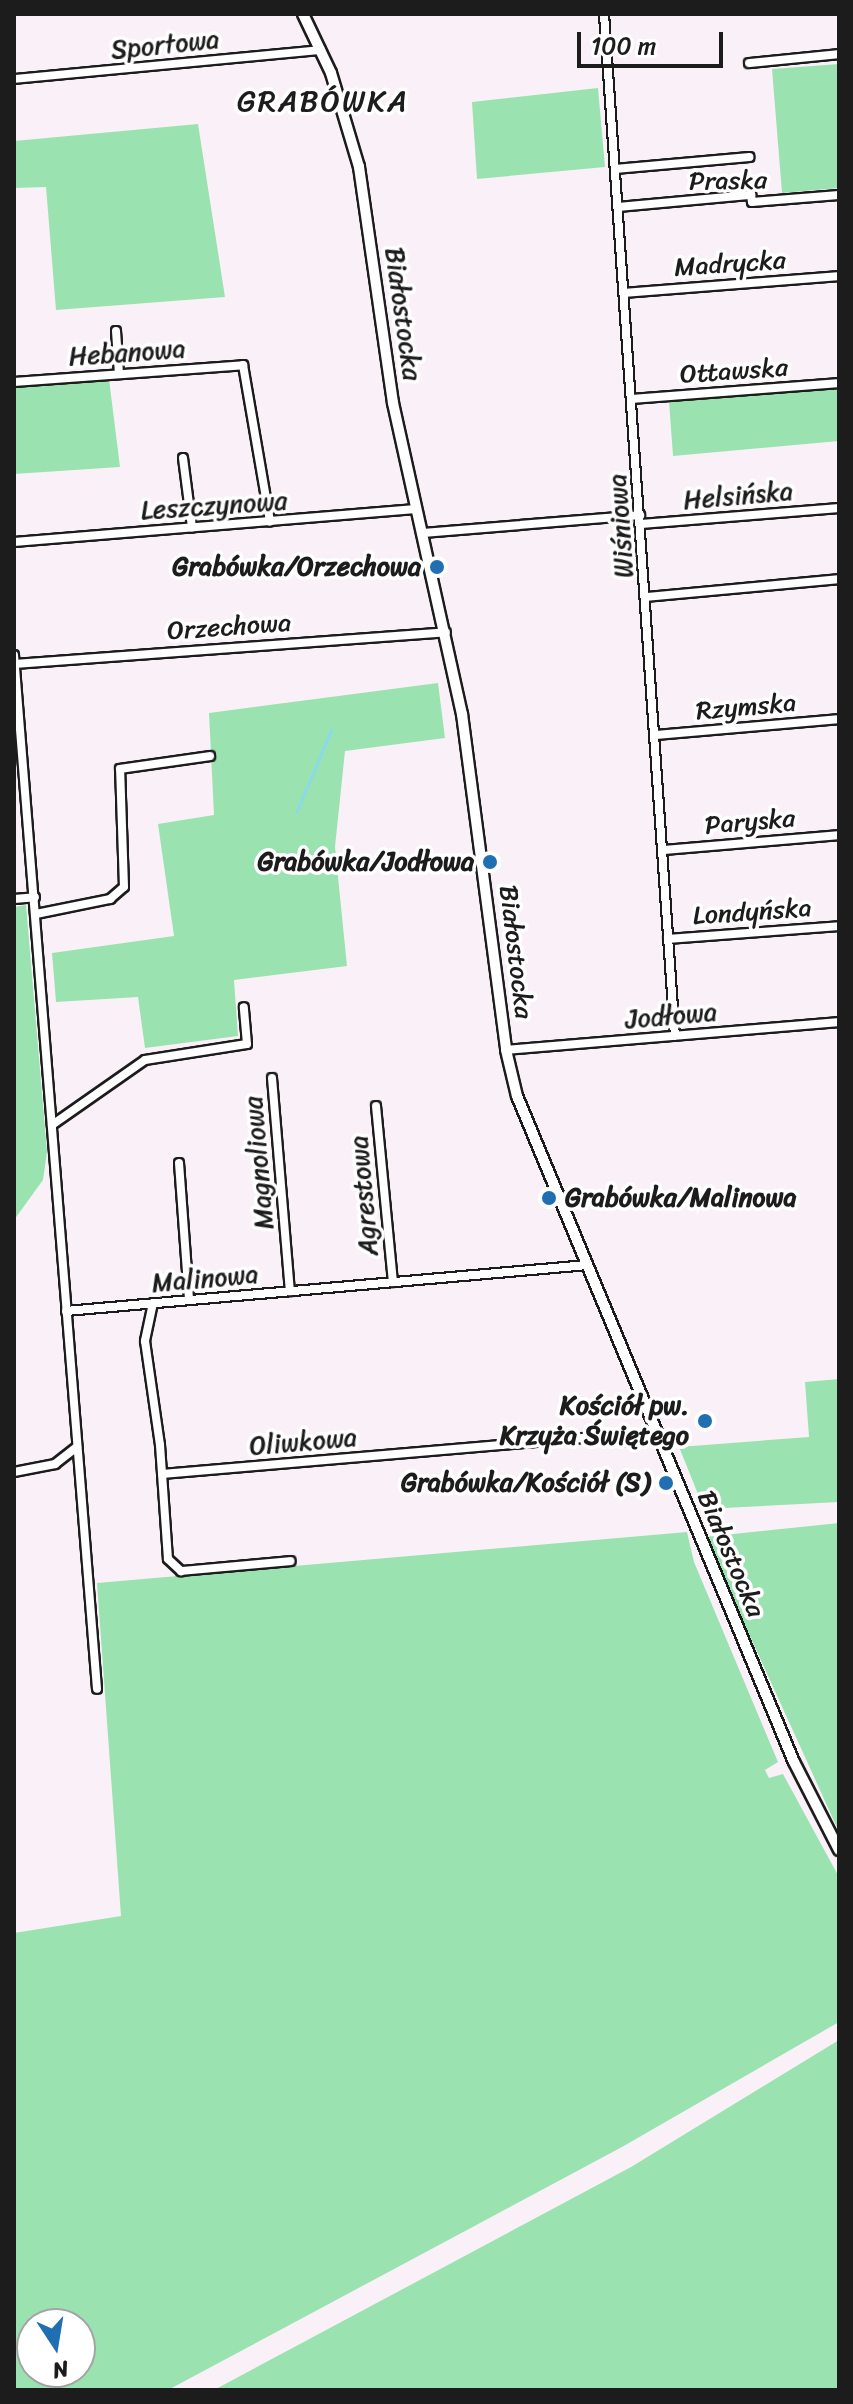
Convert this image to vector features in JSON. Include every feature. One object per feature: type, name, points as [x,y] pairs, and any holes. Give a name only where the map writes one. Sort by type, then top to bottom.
[{"type":"street","name":"Wiśniowa","points":[[604,14],[665,850],[675,1036]]},
{"type":"street","name":"Białostocka","points":[[306,15],[321,50],[359,167],[393,403],[446,632],[473,788],[506,1050],[517,1096],[794,1762],[839,1850]]},
{"type":"street","name":"Sportowa","points":[[14,79],[321,50]]},
{"type":"street","points":[[749,63],[839,54]]},
{"type":"street","points":[[615,169],[749,157]]},
{"type":"street","name":"Praska","points":[[618,207],[751,195],[752,202],[839,195]]},
{"type":"street","name":"Madrycka","points":[[624,293],[839,276]]},
{"type":"street","points":[[116,331],[119,374]]},
{"type":"street","name":"Hebanowa","points":[[14,382],[243,365],[270,522]]},
{"type":"street","name":"Ottawska","points":[[632,399],[839,383]]},
{"type":"street","points":[[183,458],[192,527]]},
{"type":"street","name":"Helsińska","points":[[423,533],[839,508]]},
{"type":"street","name":"Leszczynowa","points":[[14,540],[416,509]]},
{"type":"street","points":[[646,597],[839,579]]},
{"type":"street","name":"Orzechowa","points":[[15,664],[446,632]]},
{"type":"street","points":[[14,655],[77,1447],[89,1551],[97,1689]]},
{"type":"street","name":"Rzymska","points":[[657,735],[839,719]]},
{"type":"street","points":[[36,914],[110,899],[124,887],[117,778],[120,769],[210,756]]},
{"type":"street","points":[[14,770],[24,768]]},
{"type":"street","name":"Paryska","points":[[665,850],[839,835]]},
{"type":"street","points":[[14,899],[35,897]]},
{"type":"street","name":"Londyńska","points":[[668,939],[839,926]]},
{"type":"street","points":[[52,1125],[145,1060],[247,1044],[244,1007]]},
{"type":"street","name":"Jodłowa","points":[[506,1050],[839,1022]]},
{"type":"street","name":"Magnoliowa","points":[[272,1078],[290,1291]]},
{"type":"street","name":"Agrestowa","points":[[376,1106],[393,1282]]},
{"type":"street","points":[[179,1163],[189,1300]]},
{"type":"street","name":"Malinowa","points":[[66,1311],[588,1265]]},
{"type":"street","points":[[153,1303],[145,1341],[162,1474],[168,1559],[181,1571],[291,1561]]},
{"type":"street","name":"Oliwkowa","points":[[162,1474],[585,1438],[637,1442],[658,1435]]},
{"type":"street","points":[[14,1472],[55,1464],[77,1447]]},
{"type":"green space","points":[[839,64],[839,188],[782,193],[772,69]]},
{"type":"green space","points":[[598,88],[605,167],[477,179],[472,102]]},
{"type":"green space","points":[[198,124],[225,297],[56,310],[46,187],[14,188],[14,141]]},
{"type":"green space","points":[[109,379],[120,467],[14,474],[14,386]]},
{"type":"green space","points":[[839,388],[839,441],[673,456],[669,401]]},
{"type":"green space","points":[[438,683],[445,738],[345,751],[335,847],[347,966],[234,980],[238,1036],[145,1048],[138,997],[56,1002],[52,953],[174,936],[158,824],[214,815],[209,713]]},
{"type":"green space","points":[[26,905],[47,1152],[43,1180],[14,1220],[14,907]]},
{"type":"green space","points":[[839,1379],[839,1502],[704,1509],[679,1447],[809,1437],[805,1382]]},
{"type":"green space","points":[[839,1523],[839,1832],[705,1537]]},
{"type":"green space","points":[[687,1532],[694,1562],[778,1762],[765,1770],[769,1778],[783,1774],[839,1877],[839,2022],[622,2147],[168,2390],[14,2390],[14,1933],[121,1916],[97,1583]]},
{"type":"green space","points":[[839,2040],[839,2390],[214,2390],[631,2167]]},
{"type":"waterway","points":[[297,811],[331,730]]},
{"type":"place","name":"Grabówka/Orzechowa","points":[[437,567]]},
{"type":"place","name":"Grabówka/Jodłowa","points":[[490,862]]},
{"type":"place","name":"Grabówka/Malinowa","points":[[549,1198]]},
{"type":"place","name":"Kościół pw. Krzyża Świętego","points":[[705,1421]]},
{"type":"place","name":"Grabówka/Kościół (S)","points":[[666,1483]]},
{"type":"district","name":"GRABÓWKA","points":[[323,101]]}]
